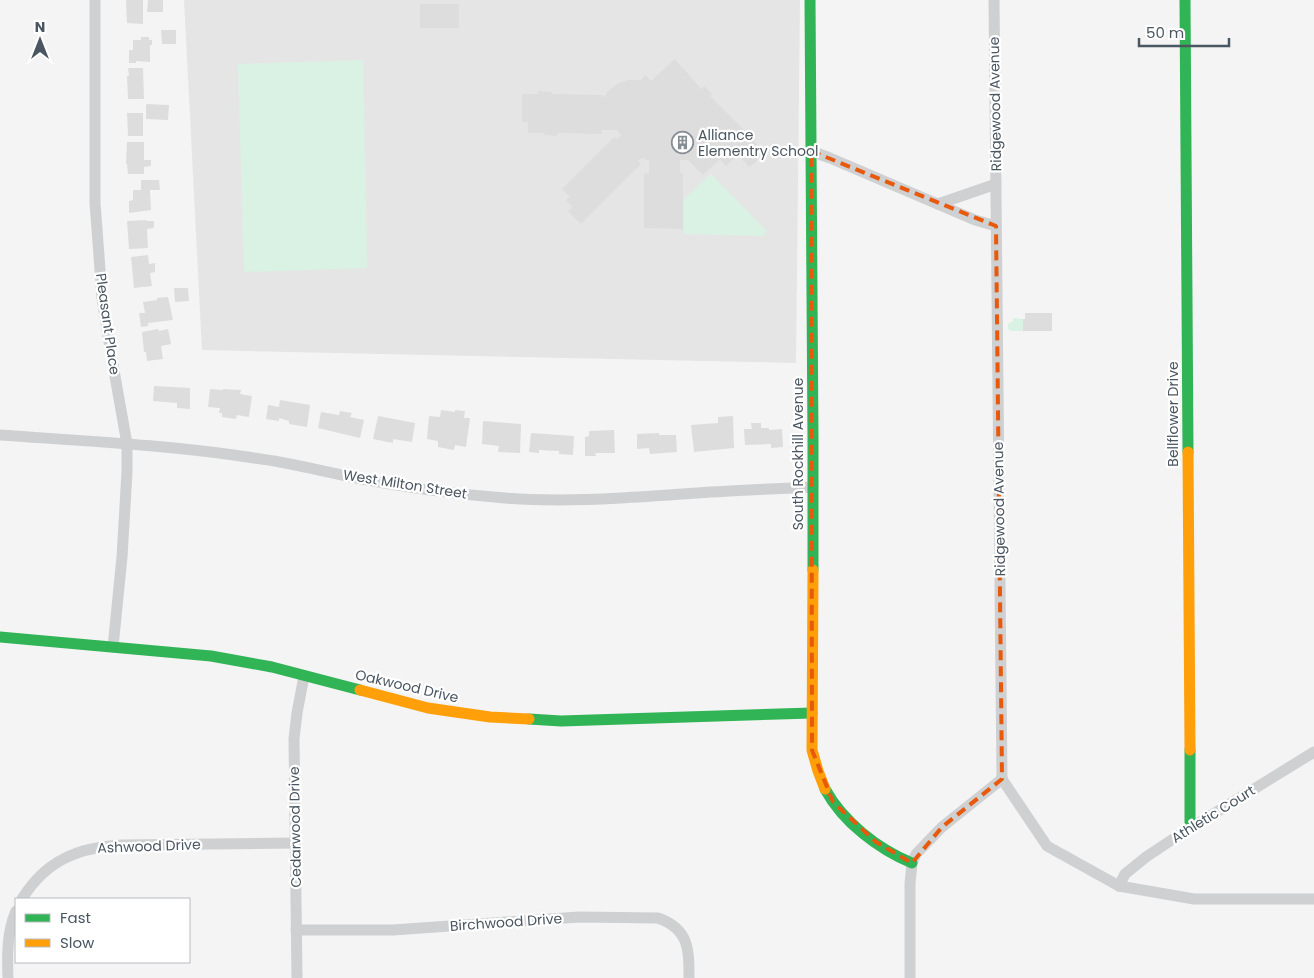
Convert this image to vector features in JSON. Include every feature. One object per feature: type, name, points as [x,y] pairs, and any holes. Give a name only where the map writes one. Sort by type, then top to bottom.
[{"type":"street","name":"Pleasant Place","points":[[95,0],[98,256],[102,298],[127,444],[122,557],[113,647]]},
{"type":"street","name":"South Rockhill Avenue","points":[[810,0],[813,487],[812,750],[815,765],[833,802],[876,842],[891,853],[912,863]]},
{"type":"street","name":"Ridgewood Avenue","points":[[994,0],[1002,779]]},
{"type":"street","name":"Bellflower Drive","points":[[1185,0],[1190,828]]},
{"type":"street","points":[[811,151],[975,220],[996,226]]},
{"type":"street","points":[[938,204],[996,184]]},
{"type":"street","name":"West Milton Street","points":[[0,435],[210,452],[256,458],[422,489],[506,498],[613,499],[699,492],[813,487]]},
{"type":"street","name":"Oakwood Drive","points":[[0,637],[211,656],[255,664],[428,708],[490,717],[561,721],[812,713]]},
{"type":"street","name":"Cedarwood Drive","points":[[297,978],[294,739],[304,676]]},
{"type":"street","name":"Athletic Court","points":[[1119,886],[1125,874],[1146,857],[1314,752]]},
{"type":"street","points":[[910,978],[910,884],[912,863],[916,854],[942,827],[1002,779],[1047,846],[1119,886],[1194,900],[1314,899]]},
{"type":"street","name":"Ashwood Drive","points":[[23,898],[47,870],[70,856],[87,849],[123,845],[295,843]]},
{"type":"street","points":[[8,978],[8,941],[15,914]]},
{"type":"street","name":"Birchwood Drive","points":[[296,930],[393,930],[580,917],[647,916],[668,921],[679,929],[688,949],[689,978]]},
{"type":"highlighted area","points":[[811,151],[996,226],[1002,779],[942,827],[912,863],[876,842],[833,802],[812,750]]},
{"type":"shaded area","points":[[184,0],[800,0],[796,363],[202,350]]},
{"type":"green space","points":[[363,60],[367,268],[244,272],[238,64]]},
{"type":"green space","points":[[711,174],[767,231],[763,236],[684,234],[684,199]]},
{"type":"green space","points":[[1013,318],[1023,319],[1023,331],[1011,331],[1008,329],[1008,324],[1013,321]]},
{"type":"building","points":[[126,0],[143,0],[143,24],[127,23]]},
{"type":"building","points":[[148,0],[163,0],[163,12],[147,12]]},
{"type":"building","points":[[420,4],[459,4],[459,28],[420,28]]},
{"type":"building","points":[[161,30],[176,30],[176,44],[162,44]]},
{"type":"building","points":[[141,37],[149,37],[149,40],[152,40],[152,45],[150,45],[150,62],[136,61],[136,63],[129,63],[129,50],[133,50],[133,40],[141,40]]},
{"type":"building","name":"Alliance Elementry School","points":[[675,59],[701,89],[704,86],[712,94],[710,96],[753,139],[758,147],[759,155],[756,162],[749,167],[738,155],[726,166],[720,159],[703,175],[688,160],[680,160],[680,173],[683,173],[683,229],[644,228],[644,173],[649,173],[649,160],[642,158],[638,161],[641,164],[581,224],[568,211],[572,207],[566,200],[570,197],[562,189],[614,137],[617,139],[622,135],[618,130],[602,130],[602,134],[557,133],[557,136],[544,135],[544,133],[528,133],[528,122],[522,122],[522,94],[538,94],[538,91],[552,92],[552,94],[603,95],[603,97],[619,83],[628,80],[641,80],[645,75],[651,81]]},
{"type":"building","points":[[128,68],[143,68],[144,99],[128,99]]},
{"type":"building","points":[[146,104],[169,105],[168,120],[146,119]]},
{"type":"building","points":[[127,113],[143,113],[143,136],[128,136]]},
{"type":"building","points":[[127,142],[144,142],[144,160],[151,160],[151,166],[144,167],[144,174],[128,174],[126,164]]},
{"type":"building","points":[[141,180],[159,180],[160,190],[150,190],[151,210],[129,213],[129,201],[133,200],[133,190],[141,190]]},
{"type":"building","points":[[127,221],[154,221],[154,228],[147,229],[148,248],[129,249]]},
{"type":"building","points":[[148,255],[149,264],[155,263],[155,272],[150,273],[152,286],[134,288],[131,257]]},
{"type":"building","points":[[174,288],[188,288],[189,301],[175,302]]},
{"type":"building","points":[[168,297],[173,320],[148,323],[148,326],[141,327],[139,313],[145,313],[143,302]]},
{"type":"building","points":[[1025,313],[1052,313],[1052,331],[1023,331]]},
{"type":"building","points":[[158,329],[159,331],[168,329],[171,344],[161,346],[163,359],[147,361],[142,332]]},
{"type":"building","points":[[154,386],[190,388],[190,409],[177,408],[177,403],[153,401]]},
{"type":"building","points":[[210,389],[241,390],[240,394],[252,396],[249,417],[237,415],[236,419],[222,417],[222,413],[219,413],[220,408],[208,407]]},
{"type":"building","points":[[280,400],[310,405],[307,427],[289,424],[289,421],[279,418],[279,421],[266,419],[268,405],[279,407]]},
{"type":"building","points":[[441,410],[465,411],[464,418],[470,418],[466,447],[455,445],[454,450],[438,447],[438,441],[427,439],[429,416],[440,417]]},
{"type":"building","points":[[340,411],[352,413],[350,417],[364,420],[360,438],[318,428],[321,412],[339,415]]},
{"type":"building","points":[[378,416],[415,423],[412,442],[393,439],[393,443],[373,439]]},
{"type":"building","points":[[733,416],[734,448],[694,452],[691,425],[718,423],[718,417]]},
{"type":"building","points":[[483,421],[521,424],[520,453],[498,452],[499,446],[482,444]]},
{"type":"building","points":[[751,423],[761,423],[761,428],[769,428],[769,430],[782,429],[783,447],[771,448],[771,444],[745,445],[744,429],[752,429]]},
{"type":"building","points":[[614,430],[615,453],[595,453],[596,456],[585,456],[585,437],[589,436],[589,431]]},
{"type":"building","points":[[531,433],[574,436],[573,455],[559,454],[559,451],[539,450],[539,453],[529,452]]},
{"type":"building","points":[[659,433],[659,435],[676,435],[677,452],[650,454],[649,448],[637,449],[637,434]]},
{"type":"traffic: fast","points":[[810,0],[813,570]]},
{"type":"traffic: fast","points":[[1185,0],[1188,452]]},
{"type":"traffic: fast","points":[[0,637],[211,656],[272,667],[360,690]]},
{"type":"traffic: fast","points":[[529,719],[561,721],[812,713]]},
{"type":"traffic: fast","points":[[1190,750],[1190,828]]},
{"type":"traffic: fast","points":[[825,789],[841,813],[862,833],[887,850],[912,863]]},
{"type":"traffic: slow","points":[[1188,452],[1190,750]]},
{"type":"traffic: slow","points":[[813,570],[812,750],[825,789]]},
{"type":"traffic: slow","points":[[360,690],[428,708],[490,717],[529,719]]},
{"type":"place","name":"Alliance Elementry School","points":[[682,143]]}]
